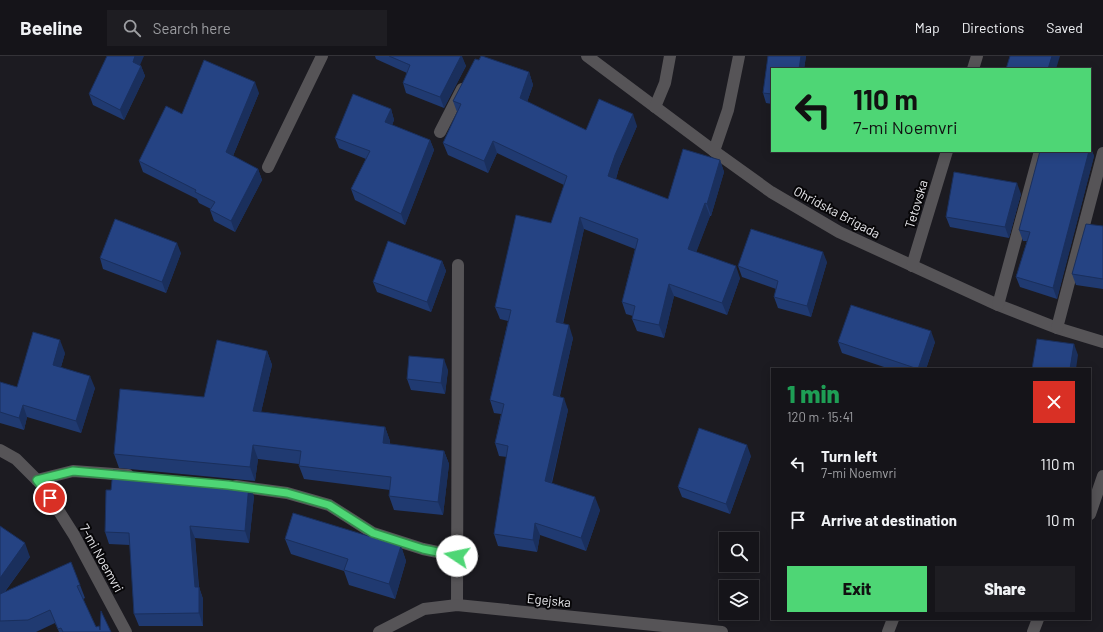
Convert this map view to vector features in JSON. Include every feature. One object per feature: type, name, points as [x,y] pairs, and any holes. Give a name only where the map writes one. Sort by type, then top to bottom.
[{"type":"street","points":[[268,167],[322,56]]},
{"type":"street","name":"Ohridska Brigada","points":[[587,56],[771,192],[839,232],[998,305],[1056,328],[1103,342]]},
{"type":"street","points":[[655,107],[665,83],[670,56]]},
{"type":"street","points":[[714,151],[728,110],[740,56]]},
{"type":"street","points":[[973,68],[977,56]]},
{"type":"street","points":[[440,132],[468,77]]},
{"type":"street","name":"Tetovska","points":[[912,266],[947,152]]},
{"type":"street","points":[[998,305],[1040,152]]},
{"type":"street","points":[[1056,328],[1103,153]]},
{"type":"street","points":[[456,605],[458,265]]},
{"type":"street","name":"7-mi Noemvri","points":[[0,450],[16,458],[43,486],[74,535],[126,632]]},
{"type":"street","points":[[37,480],[73,471],[141,476]]},
{"type":"street","points":[[1091,511],[1103,476]]},
{"type":"street","points":[[220,484],[287,493],[329,505],[373,533],[423,549],[457,556]]},
{"type":"street","name":"Egejska","points":[[379,632],[424,608],[456,605],[722,632]]},
{"type":"street","points":[[888,632],[893,620]]},
{"type":"street","points":[[1033,632],[1038,620]]},
{"type":"building","points":[[107,56],[135,56],[133,62],[141,66],[120,110],[89,94]]},
{"type":"building","points":[[389,56],[461,56],[440,97],[403,83],[410,65]]},
{"type":"building","points":[[481,56],[529,72],[520,98],[586,130],[599,99],[633,114],[615,155],[608,176],[668,199],[683,149],[720,160],[707,204],[705,203],[688,249],[736,266],[722,303],[669,284],[659,325],[632,319],[635,306],[622,302],[638,239],[580,217],[556,322],[569,325],[553,395],[564,398],[545,481],[595,497],[581,538],[535,523],[533,540],[494,534],[508,446],[495,443],[504,404],[490,400],[511,310],[495,307],[516,215],[551,223],[567,176],[493,141],[484,161],[443,143],[461,104],[453,101],[475,59],[479,60]]},
{"type":"building","points":[[768,56],[801,56],[799,68],[771,68],[771,94],[763,93]]},
{"type":"building","points":[[1010,56],[1052,56],[1048,68],[1006,68]]},
{"type":"building","points":[[204,60],[255,82],[226,152],[258,169],[231,221],[210,210],[215,202],[195,192],[196,190],[139,161],[166,106],[182,114]]},
{"type":"building","points":[[353,94],[391,109],[385,122],[430,140],[401,214],[351,189],[370,151],[335,138]]},
{"type":"building","points":[[1040,152],[1089,152],[1053,288],[1016,277],[1030,232],[1019,230]]},
{"type":"building","points":[[954,172],[1017,183],[1005,227],[946,217]]},
{"type":"building","points":[[115,219],[177,243],[162,282],[100,258]]},
{"type":"building","points":[[1086,224],[1103,226],[1103,279],[1072,274]]},
{"type":"building","points":[[751,229],[823,252],[807,306],[774,297],[778,281],[738,266]]},
{"type":"building","points":[[388,241],[442,261],[427,302],[373,282]]},
{"type":"building","points":[[851,305],[931,331],[918,368],[838,342]]},
{"type":"building","points":[[33,332],[60,340],[53,365],[90,376],[76,421],[23,405],[19,418],[0,412],[0,382],[17,387]]},
{"type":"building","points":[[1037,339],[1074,344],[1070,368],[1032,368]]},
{"type":"building","points":[[217,340],[267,351],[253,411],[385,427],[383,443],[444,451],[438,502],[389,496],[391,477],[299,466],[301,451],[253,445],[250,467],[114,454],[120,389],[204,397]]},
{"type":"building","points":[[409,356],[444,359],[441,383],[407,379]]},
{"type":"building","points":[[699,428],[747,445],[726,504],[678,487]]},
{"type":"building","points":[[113,470],[249,484],[245,531],[190,526],[195,587],[199,587],[199,613],[134,614],[129,533],[105,532],[106,490],[111,490]]},
{"type":"building","points":[[293,513],[401,546],[389,584],[344,570],[348,559],[285,539]]},
{"type":"building","points":[[0,526],[25,543],[0,578]]},
{"type":"building","points":[[71,562],[80,585],[77,586],[96,627],[99,626],[100,630],[101,611],[111,632],[63,632],[61,628],[58,629],[50,610],[28,620],[0,621],[0,594]]},
{"type":"route","points":[[50,498],[43,486],[37,480],[73,471],[109,473],[228,485],[287,493],[329,505],[373,533],[423,549],[457,556]]}]
